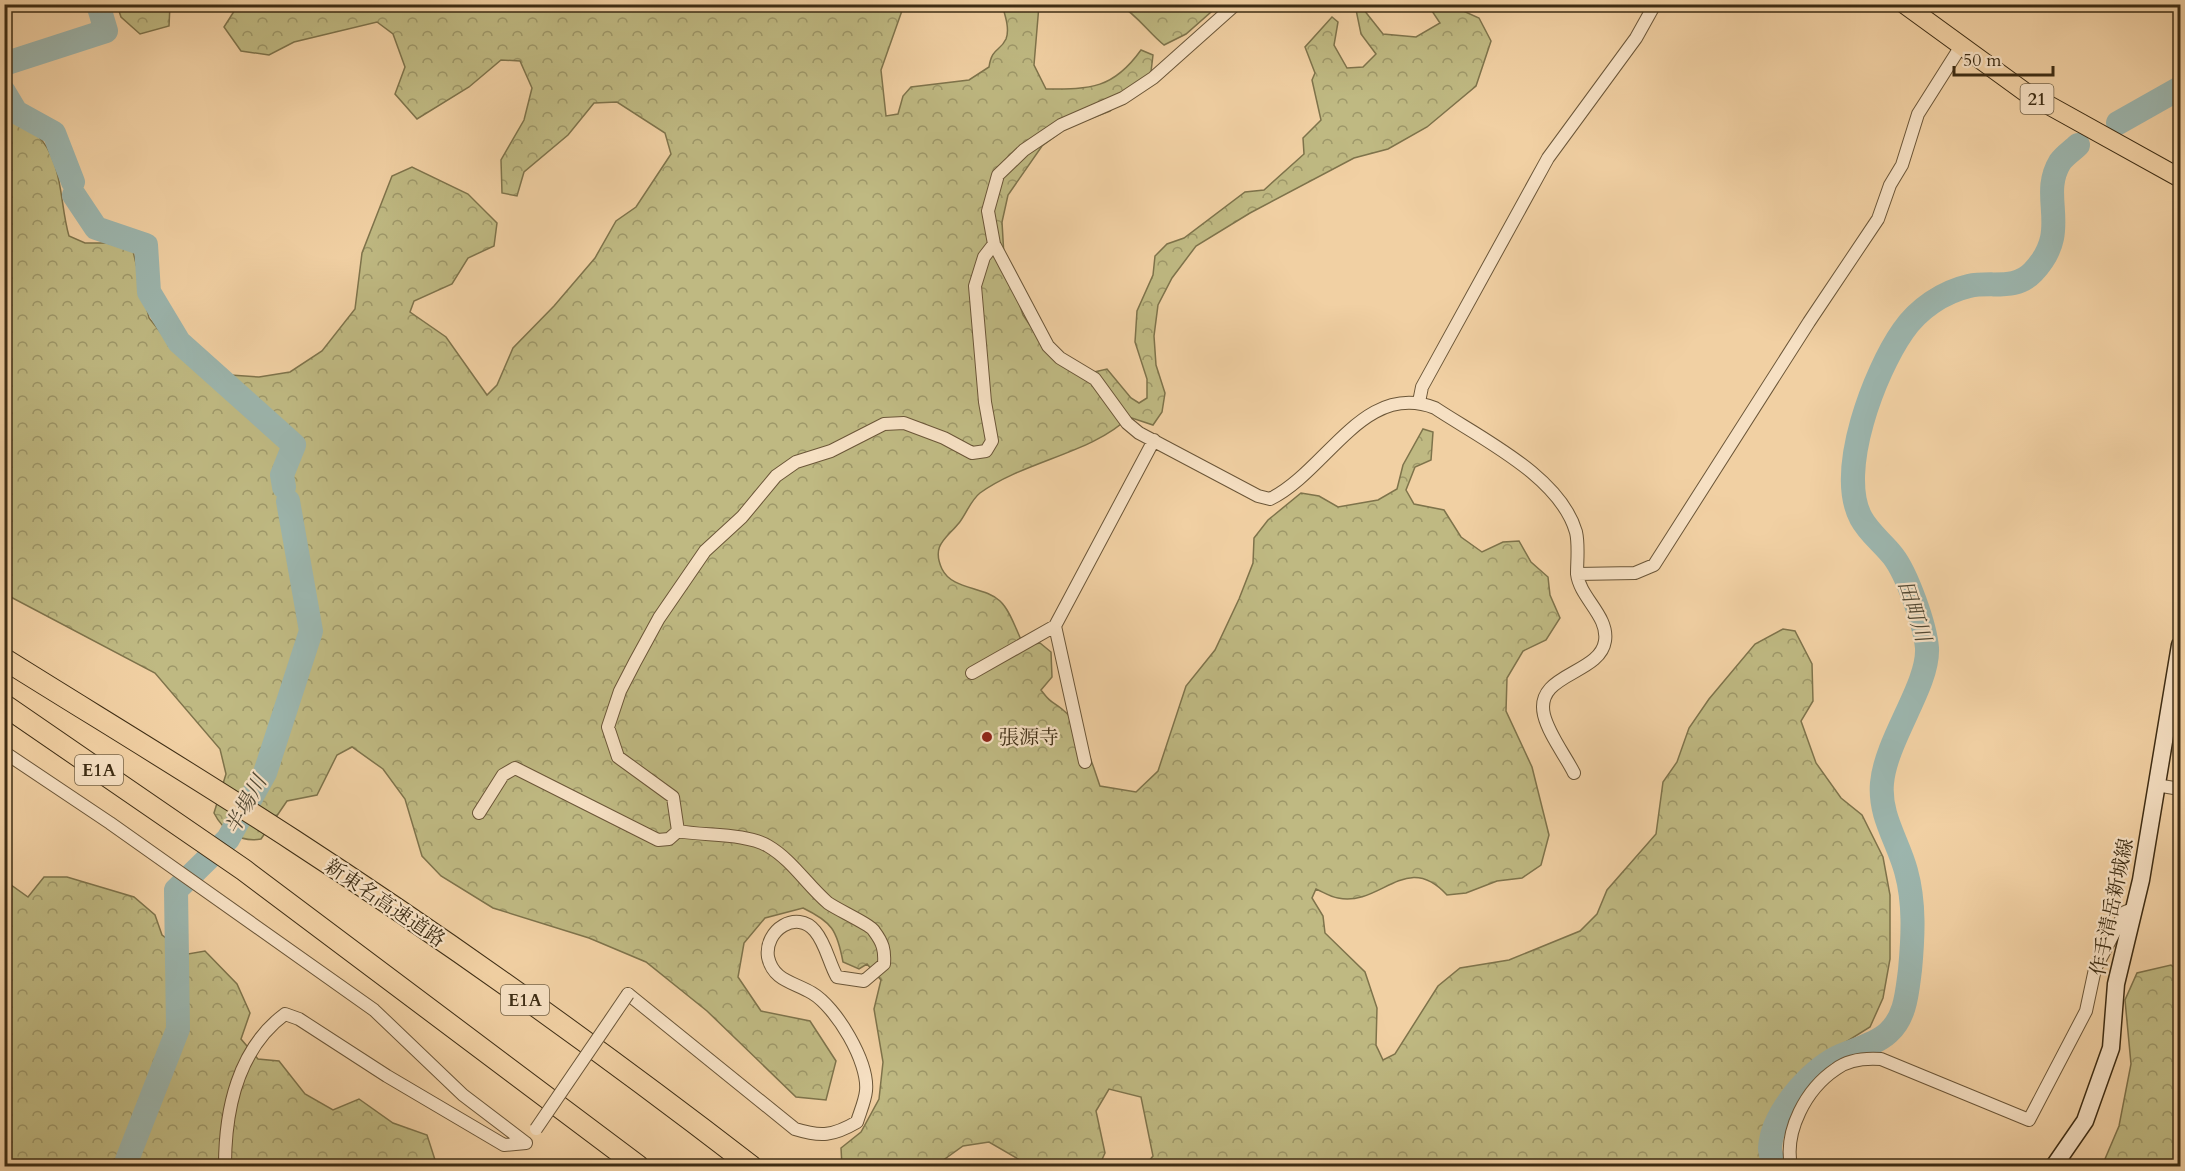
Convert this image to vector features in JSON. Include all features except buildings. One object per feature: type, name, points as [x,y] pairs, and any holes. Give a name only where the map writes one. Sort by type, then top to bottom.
[{"type":"highway","name":"新東名高速道路","points":[[4,658],[293,840],[501,982],[663,1098],[751,1167]]},
{"type":"highway","name":"E1A","points":[[4,705],[244,870],[638,1167]]},
{"type":"main road","name":"21","points":[[1904,4],[2025,92],[2072,120],[2181,178]]},
{"type":"main road","name":"作手清岳新城線","points":[[2054,1167],[2085,1121],[2111,1048],[2116,984],[2135,908],[2181,645]]},
{"type":"street","points":[[1236,4],[1153,78],[1123,98],[1061,125],[1024,150],[998,175],[988,212],[994,244],[1048,346],[1060,358],[1095,379],[1127,423],[1258,496],[1270,499],[1316,465],[1358,421],[1370,413],[1384,407],[1419,402],[1435,408],[1540,479],[1572,523],[1577,535],[1579,587],[1599,616],[1605,632],[1605,644],[1597,657],[1557,682],[1548,691],[1543,702],[1548,725],[1574,773]]},
{"type":"street","points":[[1419,402],[1422,387],[1548,158],[1636,38],[1655,4]]},
{"type":"street","points":[[1577,574],[1635,573],[1654,565],[1809,322],[1878,219],[1890,185],[1902,165],[1918,114],[1961,46]]},
{"type":"street","points":[[678,831],[672,796],[618,757],[610,740],[609,720],[634,662],[659,618],[705,551],[742,517],[776,476],[796,462],[831,451],[884,424],[904,423],[944,438],[972,453],[986,451],[992,441],[985,402],[975,286],[984,257],[994,244]]},
{"type":"street","points":[[972,673],[1055,626],[1154,440]]},
{"type":"street","points":[[1055,626],[1085,762]]},
{"type":"street","points":[[4,752],[374,1010],[463,1095],[526,1143]]},
{"type":"street","points":[[479,813],[503,775],[515,768],[658,840],[669,839],[678,831],[748,840],[767,846],[802,875],[827,902],[850,918],[873,928],[885,949],[884,964],[864,981],[849,981],[837,977],[827,960],[821,939],[813,929],[803,924],[785,924],[772,934],[767,948],[770,967],[784,980],[813,993],[831,1011],[849,1036],[858,1056],[866,1089],[857,1122],[839,1133],[815,1135],[795,1129],[628,994],[526,1143]]},
{"type":"street","points":[[2156,785],[2181,789]]},
{"type":"street","points":[[1791,1167],[1788,1150],[1791,1131],[1821,1081],[1837,1068],[1865,1058],[1881,1059],[2029,1120],[2086,1011],[2095,969],[2125,912],[2135,908]]},
{"type":"street","points":[[225,1167],[231,1104],[243,1062],[268,1027],[285,1014],[299,1019],[387,1076],[504,1144],[526,1143]]},
{"type":"green space","points":[[434,4],[445,9],[454,4],[904,5],[881,70],[886,116],[898,114],[903,96],[911,87],[969,80],[989,67],[992,56],[1004,43],[1007,35],[1007,22],[1002,5],[1039,5],[1034,65],[1046,89],[1088,87],[1100,84],[1121,73],[1141,50],[1153,55],[1151,72],[1110,111],[1068,127],[1042,146],[1008,195],[1002,222],[1004,256],[1023,315],[1048,352],[1081,375],[1107,369],[1131,398],[1139,403],[1147,398],[1147,379],[1135,342],[1137,311],[1153,275],[1155,256],[1167,244],[1184,238],[1245,192],[1264,190],[1304,154],[1303,138],[1321,120],[1312,80],[1315,73],[1305,47],[1332,17],[1338,22],[1334,45],[1347,68],[1363,67],[1376,54],[1361,34],[1355,5],[1360,5],[1383,34],[1416,37],[1440,23],[1428,5],[1450,5],[1479,18],[1491,41],[1476,86],[1427,127],[1388,149],[1354,158],[1250,213],[1196,246],[1172,278],[1158,305],[1154,336],[1156,365],[1165,393],[1162,412],[1153,425],[1129,417],[1097,440],[1017,473],[980,493],[959,523],[945,538],[939,548],[939,561],[942,569],[953,581],[993,596],[1004,605],[1024,646],[1040,643],[1051,652],[1052,677],[1041,690],[1069,715],[1075,724],[1100,786],[1136,792],[1158,771],[1186,686],[1215,650],[1253,563],[1254,538],[1268,520],[1301,493],[1319,496],[1338,507],[1378,500],[1397,489],[1403,465],[1423,429],[1433,432],[1431,460],[1415,467],[1406,490],[1414,504],[1444,510],[1461,537],[1482,552],[1503,542],[1519,541],[1531,562],[1548,577],[1550,595],[1560,618],[1546,640],[1523,651],[1507,678],[1506,711],[1532,767],[1549,835],[1541,865],[1522,878],[1497,881],[1466,893],[1447,895],[1432,883],[1419,878],[1393,883],[1353,899],[1335,897],[1316,889],[1312,898],[1323,916],[1325,933],[1365,972],[1377,1008],[1376,1045],[1383,1060],[1395,1054],[1438,986],[1460,968],[1509,960],[1580,931],[1597,914],[1607,890],[1656,834],[1663,782],[1677,762],[1689,728],[1709,699],[1755,644],[1783,629],[1795,631],[1812,664],[1813,701],[1801,721],[1816,763],[1841,798],[1862,815],[1883,857],[1890,895],[1890,959],[1883,998],[1870,1027],[1804,1068],[1785,1091],[1765,1130],[1763,1166],[1145,1166],[1153,1156],[1141,1097],[1109,1089],[1096,1111],[1105,1153],[1099,1166],[1030,1166],[989,1142],[963,1146],[935,1166],[842,1166],[841,1148],[861,1132],[879,1099],[883,1062],[874,1009],[881,980],[867,964],[859,969],[843,962],[832,928],[813,913],[803,908],[765,918],[744,943],[738,977],[761,1011],[810,1021],[836,1061],[826,1100],[796,1097],[707,1011],[646,962],[589,938],[493,908],[441,876],[422,856],[405,799],[383,769],[352,747],[337,755],[317,795],[287,801],[261,839],[240,837],[222,825],[214,813],[226,774],[220,749],[155,673],[5,594],[4,113],[36,134],[52,156],[69,236],[85,243],[107,243],[133,251],[149,318],[178,354],[201,373],[259,377],[290,372],[322,351],[355,309],[362,253],[392,176],[412,167],[468,194],[497,223],[494,246],[468,258],[452,284],[414,301],[410,312],[446,337],[487,395],[497,385],[513,348],[554,306],[595,258],[616,221],[636,207],[671,154],[665,133],[617,102],[594,103],[568,135],[524,172],[517,196],[502,193],[501,160],[524,120],[532,88],[520,61],[501,60],[469,87],[417,119],[395,94],[405,67],[393,34],[377,22],[294,42],[269,55],[241,51],[224,27],[238,5]]},
{"type":"green space","points":[[117,5],[170,5],[169,26],[140,34],[121,17]]},
{"type":"green space","points":[[1120,5],[1219,5],[1186,34],[1164,45]]},
{"type":"green space","points":[[4,868],[7,882],[28,897],[44,877],[67,877],[134,897],[155,915],[162,935],[188,954],[205,951],[237,984],[250,1013],[241,1039],[258,1059],[279,1061],[305,1094],[333,1110],[359,1099],[393,1123],[427,1135],[437,1166],[5,1166]]},
{"type":"green space","points":[[2171,965],[2180,973],[2180,1166],[2102,1166],[2119,1126],[2131,1064],[2125,1000],[2137,973]]},
{"type":"waterway","name":"半場川","points":[[4,64],[106,31],[98,4]]},
{"type":"waterway","name":"田町川","points":[[2118,123],[2180,88]]},
{"type":"waterway","name":"半場川","points":[[4,92],[16,112],[54,133],[73,182]]},
{"type":"waterway","name":"田町川","points":[[1774,1166],[1770,1148],[1772,1135],[1777,1121],[1794,1095],[1804,1083],[1827,1064],[1888,1033],[1899,1020],[1908,987],[1912,933],[1911,895],[1903,860],[1883,806],[1882,783],[1891,749],[1921,679],[1926,663],[1927,648],[1919,614],[1904,575],[1893,556],[1864,523],[1854,498],[1853,475],[1862,422],[1881,370],[1903,331],[1916,316],[1932,302],[1950,292],[1969,286],[2018,282],[2033,272],[2045,257],[2053,228],[2054,175],[2060,162],[2078,145]]},
{"type":"waterway","name":"半場川","points":[[74,195],[96,228],[146,245],[149,292],[179,342],[294,445],[282,475],[284,487]]},
{"type":"waterway","name":"半場川","points":[[127,1160],[178,1029],[176,890],[228,839],[265,773],[311,631],[288,501]]},
{"type":"waterway","points":[[97,1166],[129,1156]]},
{"type":"waterway","name":"半場川","points":[[125,1166],[127,1160]]},
{"type":"place","name":"張源寺","points":[[987,737]]}]
